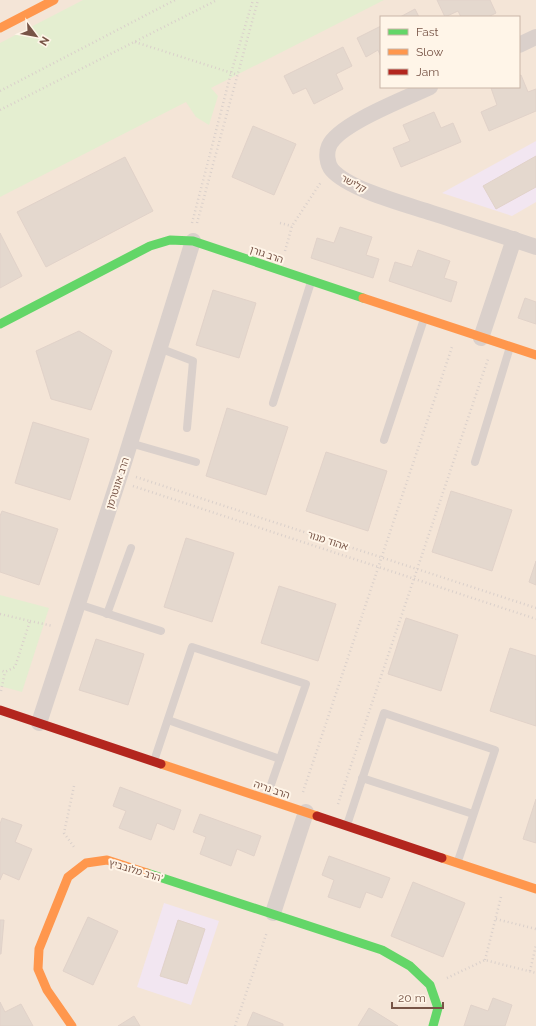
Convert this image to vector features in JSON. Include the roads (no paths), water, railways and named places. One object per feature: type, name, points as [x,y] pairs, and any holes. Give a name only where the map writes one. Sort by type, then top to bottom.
[{"type":"street","points":[[0,28],[54,0]]},
{"type":"street","points":[[520,45],[536,37]]},
{"type":"street","name":"קלישר","points":[[428,88],[348,126],[329,146],[327,157],[331,169],[346,181],[387,199],[536,247]]},
{"type":"street","name":"הרב גורן","points":[[0,324],[150,246],[170,240],[193,241],[487,340],[536,355]]},
{"type":"street","points":[[487,340],[514,240]]},
{"type":"street","name":"הרב אונטרמן","points":[[39,723],[130,443],[193,241]]},
{"type":"street","name":"הרב נריה","points":[[0,710],[536,889]]},
{"type":"street","points":[[273,913],[302,810]]},
{"type":"street","name":"הרב מלובביץ'","points":[[72,1026],[46,990],[38,969],[39,948],[68,877],[86,863],[107,860],[273,913],[382,950],[410,966],[430,985],[438,1008],[434,1026]]},
{"type":"lane","points":[[273,403],[312,281]]},
{"type":"lane","points":[[384,440],[424,319]]},
{"type":"lane","points":[[475,462],[510,347]]},
{"type":"lane","points":[[159,348],[193,361],[187,428]]},
{"type":"lane","points":[[130,443],[196,462]]},
{"type":"lane","points":[[107,614],[131,548]]},
{"type":"lane","points":[[78,604],[161,631]]},
{"type":"lane","points":[[154,761],[192,648],[306,684],[266,799]]},
{"type":"lane","points":[[346,825],[384,712],[495,750],[457,862]]},
{"type":"lane","points":[[168,720],[280,759]]},
{"type":"lane","points":[[362,778],[473,814]]}]
